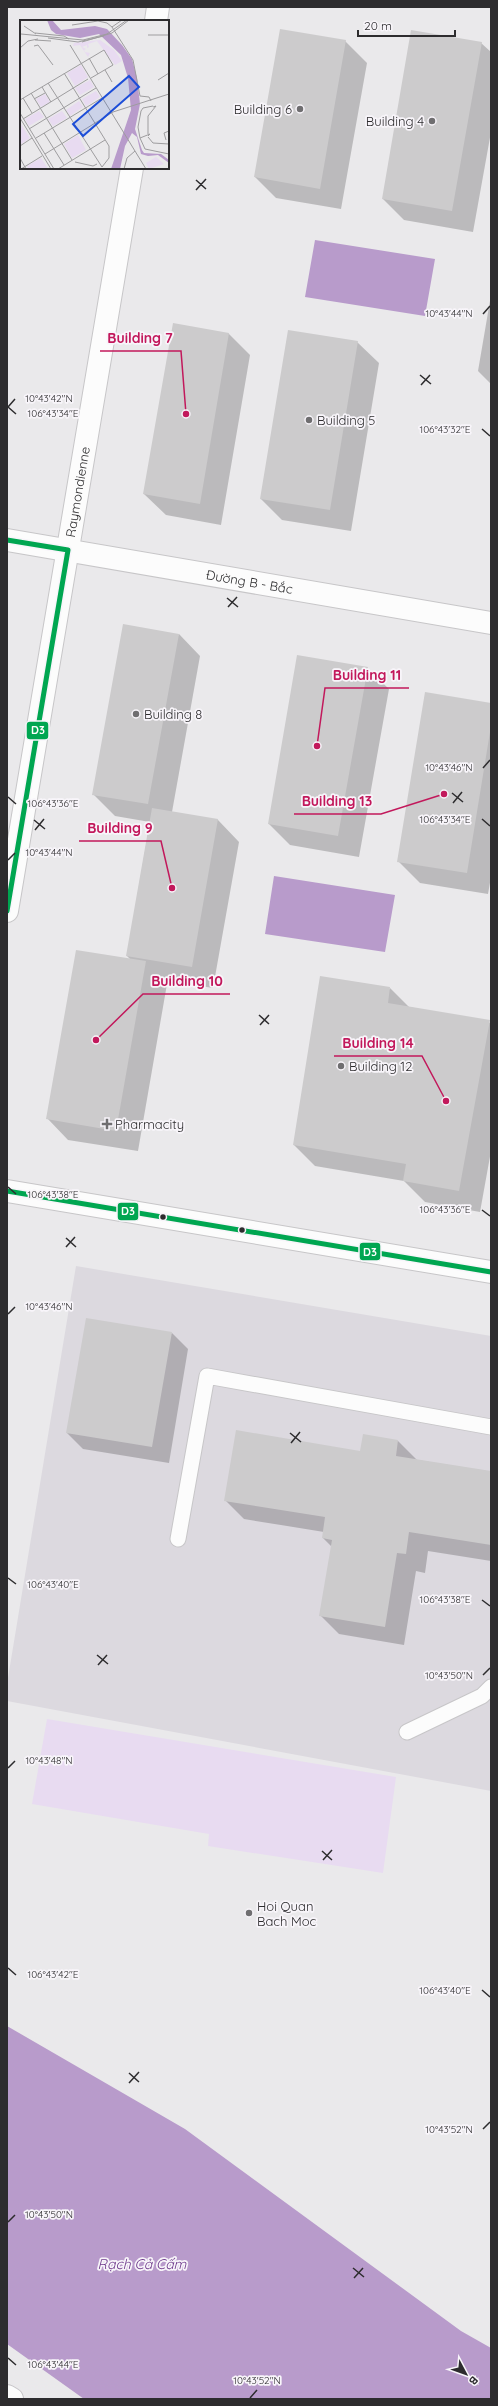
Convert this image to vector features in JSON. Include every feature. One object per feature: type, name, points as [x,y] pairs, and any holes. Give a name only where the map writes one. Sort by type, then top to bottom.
[{"type":"street","points":[[156,20],[158,7]]},
{"type":"street","name":"Raymondienne","points":[[7,911],[132,169]]},
{"type":"street","name":"Đường B - Bắc","points":[[7,540],[491,623]]},
{"type":"street","points":[[7,1191],[491,1272]]},
{"type":"street","points":[[7,2396],[12,2399]]},
{"type":"lane","points":[[178,1539],[207,1376],[491,1428]]},
{"type":"lane","points":[[407,1732],[482,1696],[491,1687]]},
{"type":"shaded area","points":[[76,1266],[491,1336],[491,1791],[7,1701],[7,1684]]},
{"type":"shaded area","points":[[47,1719],[396,1777],[383,1873],[208,1846],[209,1834],[32,1804]]},
{"type":"water","points":[[315,240],[435,259],[425,316],[305,297]]},
{"type":"water","points":[[274,876],[395,895],[385,952],[265,934]]},
{"type":"water","name":"Rạch Cả Cấm","points":[[7,2026],[185,2129],[461,2331],[491,2348],[491,2399],[84,2399],[7,2344]]},
{"type":"building","name":"Building 6","points":[[280,29],[346,40],[320,189],[254,177]]},
{"type":"building","name":"Building 4","points":[[411,30],[482,42],[452,211],[382,199]]},
{"type":"building","points":[[173,323],[229,333],[200,504],[143,494]]},
{"type":"building","name":"Building 5","points":[[288,330],[358,341],[330,510],[260,499]]},
{"type":"building","name":"Building 8","points":[[123,624],[179,634],[148,804],[92,795]]},
{"type":"building","points":[[297,655],[368,667],[338,836],[268,824]]},
{"type":"building","points":[[425,692],[491,703],[491,726],[467,873],[397,862]]},
{"type":"building","points":[[152,808],[218,819],[192,967],[126,956]]},
{"type":"building","points":[[76,950],[146,961],[116,1131],[46,1119]]},
{"type":"building","points":[[320,976],[390,987],[388,1003],[490,1020],[459,1191],[403,1181],[406,1164],[293,1145]]},
{"type":"building","points":[[86,1318],[172,1332],[152,1447],[66,1433]]},
{"type":"building","points":[[236,1430],[360,1451],[363,1434],[398,1440],[396,1456],[491,1471],[491,1545],[409,1532],[406,1554],[397,1553],[385,1627],[319,1616],[332,1540],[322,1538],[325,1517],[224,1501]]},
{"type":"transit line","name":"D3","points":[[7,540],[68,550]]},
{"type":"transit line","name":"D3","points":[[7,911],[68,550]]},
{"type":"transit line","name":"D3","points":[[7,1191],[491,1272]]},
{"type":"place","name":"Building 6","points":[[300,109]]},
{"type":"place","name":"Building 4","points":[[432,121]]},
{"type":"place","name":"Building 7","points":[[186,414]]},
{"type":"place","name":"Building 5","points":[[309,420]]},
{"type":"place","name":"Building 8","points":[[136,714]]},
{"type":"place","name":"Building 11","points":[[317,746]]},
{"type":"place","name":"Building 13","points":[[444,794]]},
{"type":"place","name":"Building 9","points":[[172,888]]},
{"type":"place","name":"Building 10","points":[[96,1040]]},
{"type":"place","name":"Building 12","points":[[341,1066]]},
{"type":"place","name":"Building 14","points":[[446,1101]]},
{"type":"place","name":"Pharmacity","points":[[107,1124]]},
{"type":"place","name":"Hoi Quan Bach Moc","points":[[249,1913]]}]
